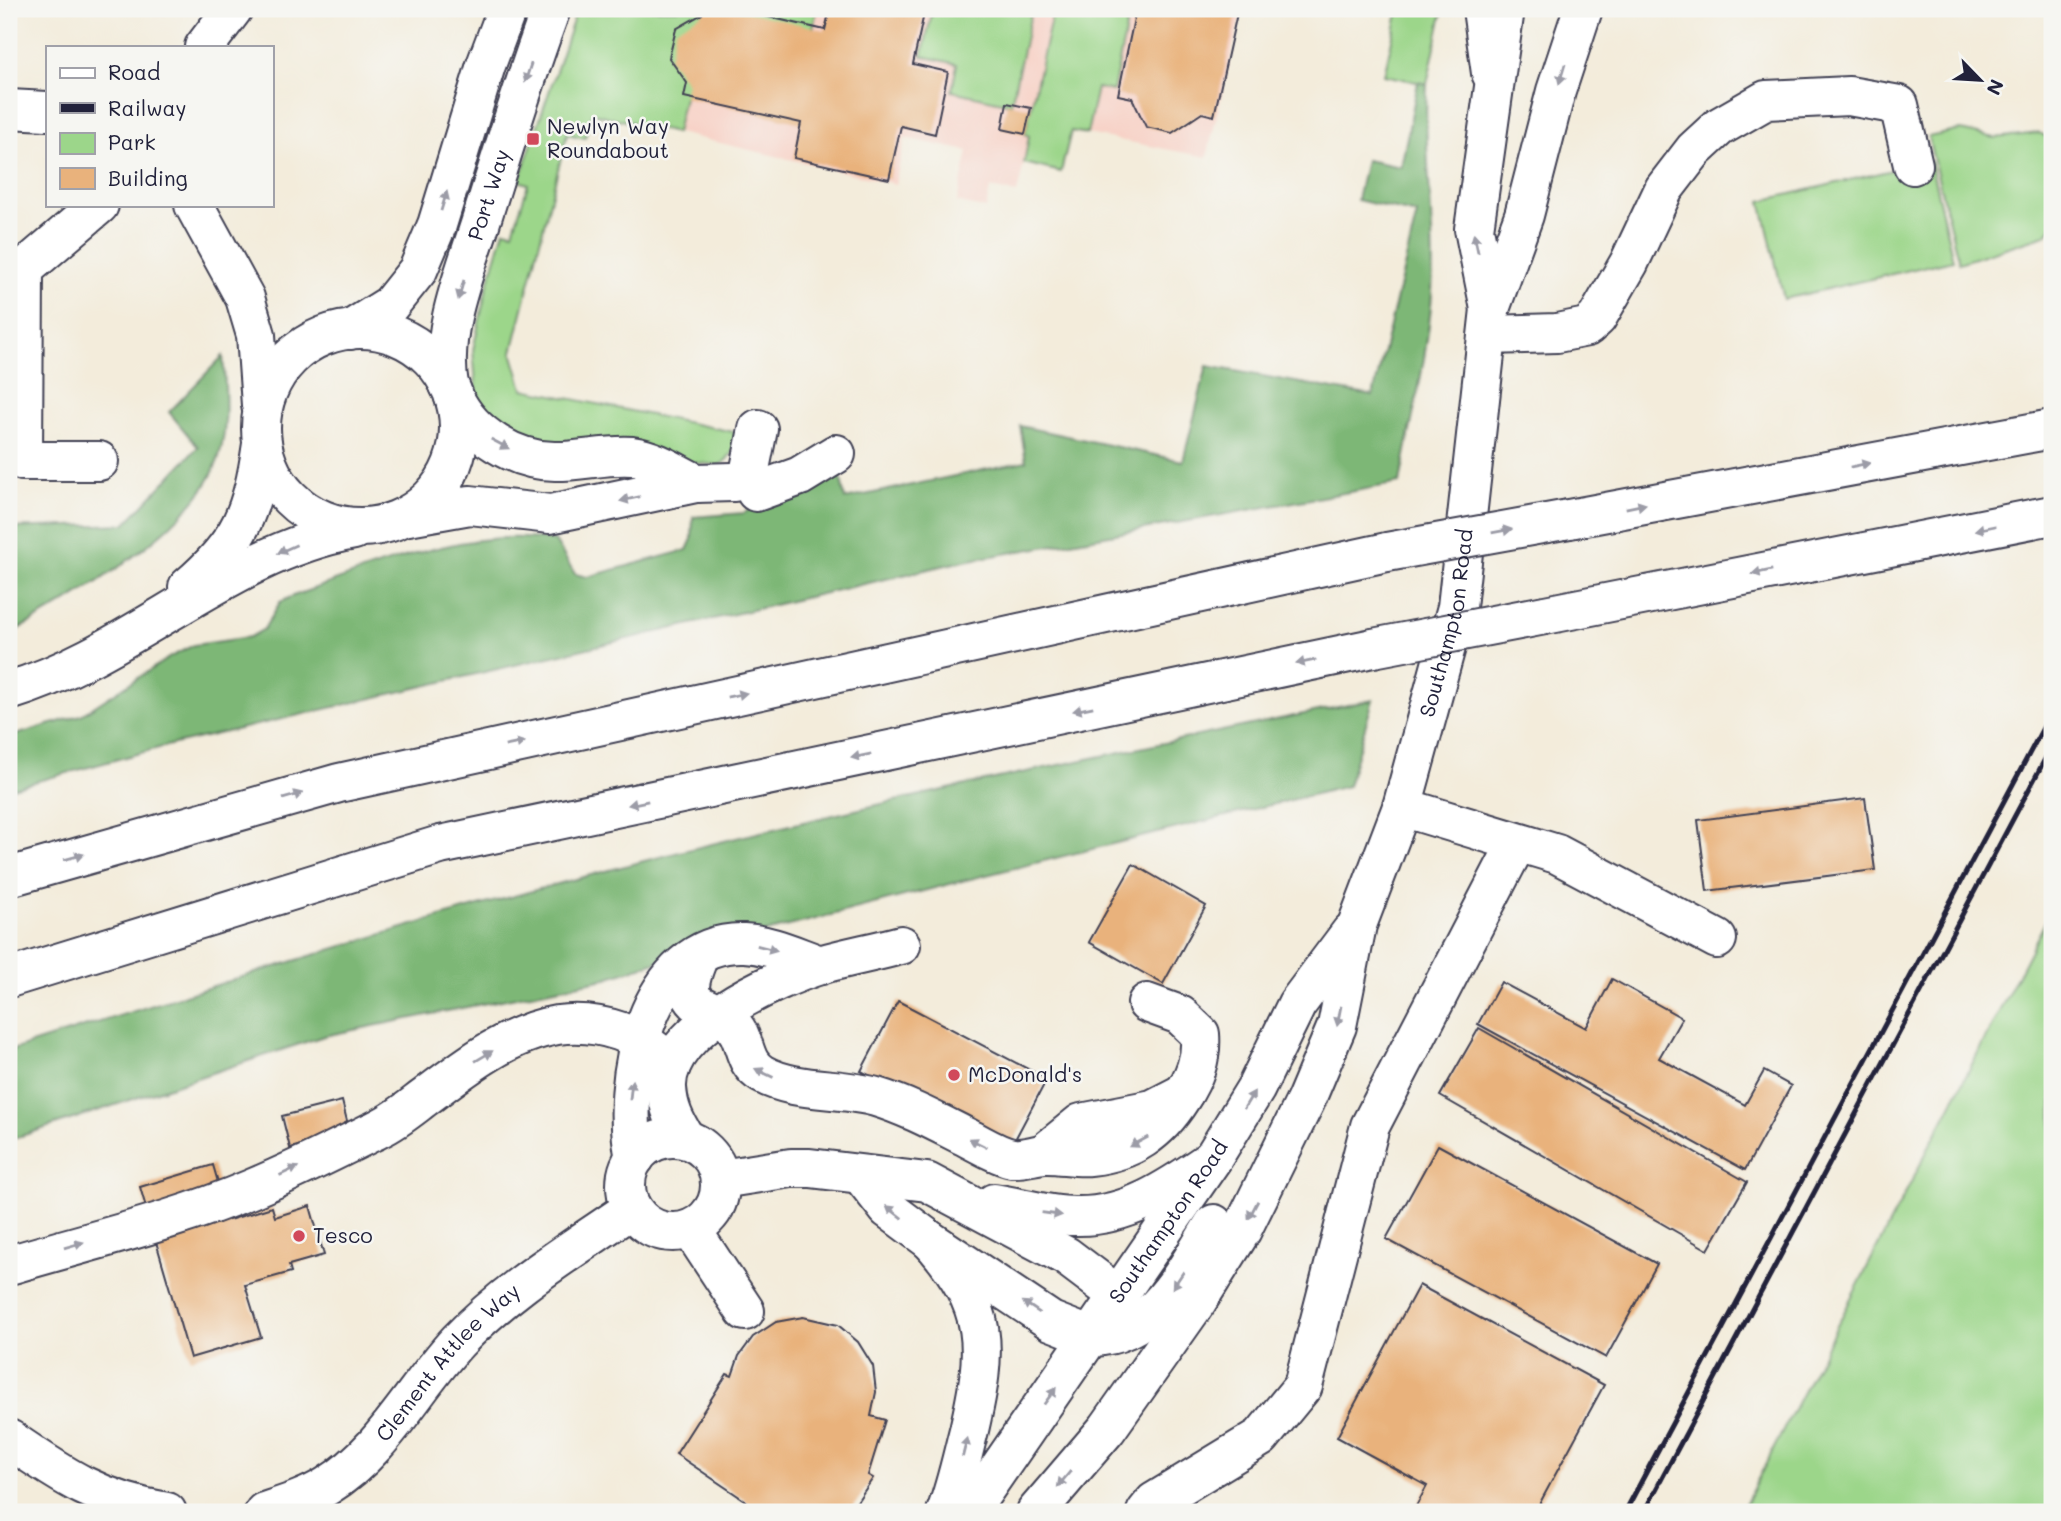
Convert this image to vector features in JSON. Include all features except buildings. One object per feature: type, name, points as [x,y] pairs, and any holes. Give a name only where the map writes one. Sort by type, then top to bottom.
[{"type":"main road","points":[[205,46],[233,9]]},
{"type":"main road","name":"Port Way","points":[[344,331],[390,305],[418,270],[437,225],[486,65],[507,9]]},
{"type":"main road","name":"Port Way","points":[[452,391],[446,359],[455,312],[508,135],[551,9]]},
{"type":"main road","points":[[1482,9],[1492,85]]},
{"type":"main road","name":"Southampton Road","points":[[1489,323],[1474,229],[1492,85],[1505,9]]},
{"type":"main road","name":"Southampton Road","points":[[1036,1512],[1107,1429],[1242,1230],[1272,1172],[1338,1026],[1357,925],[1402,807],[1457,607],[1489,323],[1524,215],[1556,91],[1583,9]]},
{"type":"main road","points":[[1489,323],[1557,333],[1587,327],[1597,318],[1629,263],[1664,189],[1694,150],[1720,127],[1766,100],[1849,96],[1899,105],[1913,165]]},
{"type":"main road","points":[[9,109],[46,111]]},
{"type":"main road","points":[[98,206],[24,269],[23,461],[99,461]]},
{"type":"main road","points":[[195,206],[245,298],[256,335],[262,430],[273,476],[297,505],[328,522],[352,527],[388,522],[430,498],[451,468],[459,433],[452,391]]},
{"type":"main road","points":[[245,298],[274,320],[301,330],[386,332],[408,342],[436,365],[473,427],[526,457],[555,461],[634,457],[651,461],[696,483]]},
{"type":"main road","points":[[126,637],[200,577],[231,542],[250,507],[267,394],[286,362],[315,340],[344,331]]},
{"type":"main road","points":[[9,691],[63,671],[283,551],[320,536],[431,510],[470,505],[526,513],[559,513],[696,483],[750,479],[758,429]]},
{"type":"main road","points":[[9,877],[339,783],[1387,552],[2052,429]]},
{"type":"main road","points":[[9,978],[237,905],[440,845],[1373,648],[2052,514]]},
{"type":"main road","points":[[1402,807],[1557,854],[1717,939]]},
{"type":"main road","points":[[1146,1512],[1154,1502],[1261,1437],[1303,1386],[1370,1126],[1517,843]]},
{"type":"main road","points":[[9,997],[237,905]]},
{"type":"main road","name":"Southampton Road","points":[[969,1512],[1092,1337],[1129,1310],[1213,1158],[1256,1088],[1297,1004],[1357,925]]},
{"type":"main road","points":[[821,965],[743,943],[700,954],[677,971],[664,986],[654,1003],[641,1040],[629,1110],[635,1158],[626,1184],[631,1209],[646,1223],[660,1230],[675,1232],[691,1229],[710,1214],[720,1192],[721,1179],[709,1153],[685,1138],[671,1115],[668,1101],[667,1085],[671,1066],[689,1036],[717,1015],[749,997],[821,965],[901,945]]},
{"type":"main road","points":[[700,954],[693,970],[690,990],[696,1003],[730,1024],[738,1034],[748,1059],[764,1075],[821,1089],[846,1090],[902,1106],[1005,1156],[1029,1157],[1043,1154],[1081,1123],[1153,1109],[1184,1093],[1198,1065],[1201,1052],[1200,1034],[1180,1015],[1147,1003]]},
{"type":"main road","points":[[9,1265],[251,1190],[384,1126],[467,1066],[530,1032],[557,1025],[598,1025],[641,1040],[660,1052],[671,1066]]},
{"type":"main road","points":[[1129,1310],[1159,1306],[1229,1201],[1260,1144],[1323,1059]]},
{"type":"main road","points":[[635,1158],[656,1140],[685,1138]]},
{"type":"main road","points":[[961,1198],[1073,1216],[1103,1214],[1145,1201],[1213,1158]]},
{"type":"main road","points":[[721,1179],[791,1168],[829,1169],[862,1176],[927,1182],[961,1198],[1066,1256],[1129,1310],[1144,1338],[1145,1362],[1137,1387]]},
{"type":"main road","points":[[862,1176],[888,1209],[931,1241],[1051,1321],[1092,1337]]},
{"type":"main road","name":"Clement Attlee Way","points":[[264,1512],[310,1496],[348,1471],[390,1428],[458,1341],[483,1317],[515,1290],[631,1209]]},
{"type":"main road","points":[[691,1229],[745,1311]]},
{"type":"main road","points":[[931,1241],[951,1263],[973,1306],[983,1359],[980,1383],[946,1512]]},
{"type":"main road","points":[[9,1439],[68,1480],[126,1505],[167,1512]]},
{"type":"shaded area","points":[[681,9],[814,20],[817,9],[1242,9],[1207,157],[1072,131],[1061,172],[1024,163],[1017,193],[990,188],[986,209],[957,202],[968,151],[905,138],[895,184],[652,127]]},
{"type":"green space","points":[[577,9],[817,9],[812,34],[684,97],[676,133],[592,113],[585,138],[567,134],[512,352],[523,389],[739,433],[730,456],[719,465],[547,449],[492,420],[477,395],[473,350],[486,291],[504,230],[513,232],[528,184],[519,181]]},
{"type":"green space","points":[[933,9],[1032,9],[1011,104],[952,91],[957,64],[922,56]]},
{"type":"green space","points":[[1060,9],[1130,9],[1113,91],[1097,88],[1087,134],[1071,131],[1061,172],[1024,163],[1029,136],[1025,134],[1051,19]]},
{"type":"green space","points":[[1399,9],[1443,9],[1427,84],[1384,75]]},
{"type":"green space","points":[[1418,82],[1427,84],[1432,293],[1423,364],[1400,483],[959,562],[166,746],[9,789],[9,737],[81,715],[170,657],[194,645],[250,637],[264,629],[280,602],[293,596],[421,552],[487,539],[555,541],[575,574],[587,577],[687,550],[692,539],[693,517],[744,513],[774,493],[840,475],[845,499],[1026,461],[1020,426],[1183,461],[1207,366],[1373,396],[1417,214],[1357,200],[1366,160],[1401,167]]},
{"type":"green space","points":[[1961,130],[1995,138],[2039,133],[2050,138],[2052,228],[2045,235],[1959,263],[1928,137]]},
{"type":"green space","points":[[1930,161],[1953,260],[1784,299],[1761,201]]},
{"type":"green space","points":[[223,356],[226,415],[222,444],[213,472],[198,495],[177,519],[122,565],[9,634],[9,528],[125,524],[198,447],[169,412]]},
{"type":"green space","points":[[1373,700],[1348,786],[954,883],[678,955],[600,980],[324,1036],[9,1140],[9,1051],[402,928],[640,862],[914,797]]},
{"type":"green space","points":[[2052,909],[2052,1512],[1741,1512]]},
{"type":"railway","points":[[1625,1512],[2052,711]]},
{"type":"railway","points":[[1644,1512],[2052,746]]},
{"type":"place","name":"Newlyn Way Roundabout","points":[[533,139]]},
{"type":"place","name":"McDonald's","points":[[954,1075]]},
{"type":"place","name":"Tesco","points":[[299,1236]]}]
